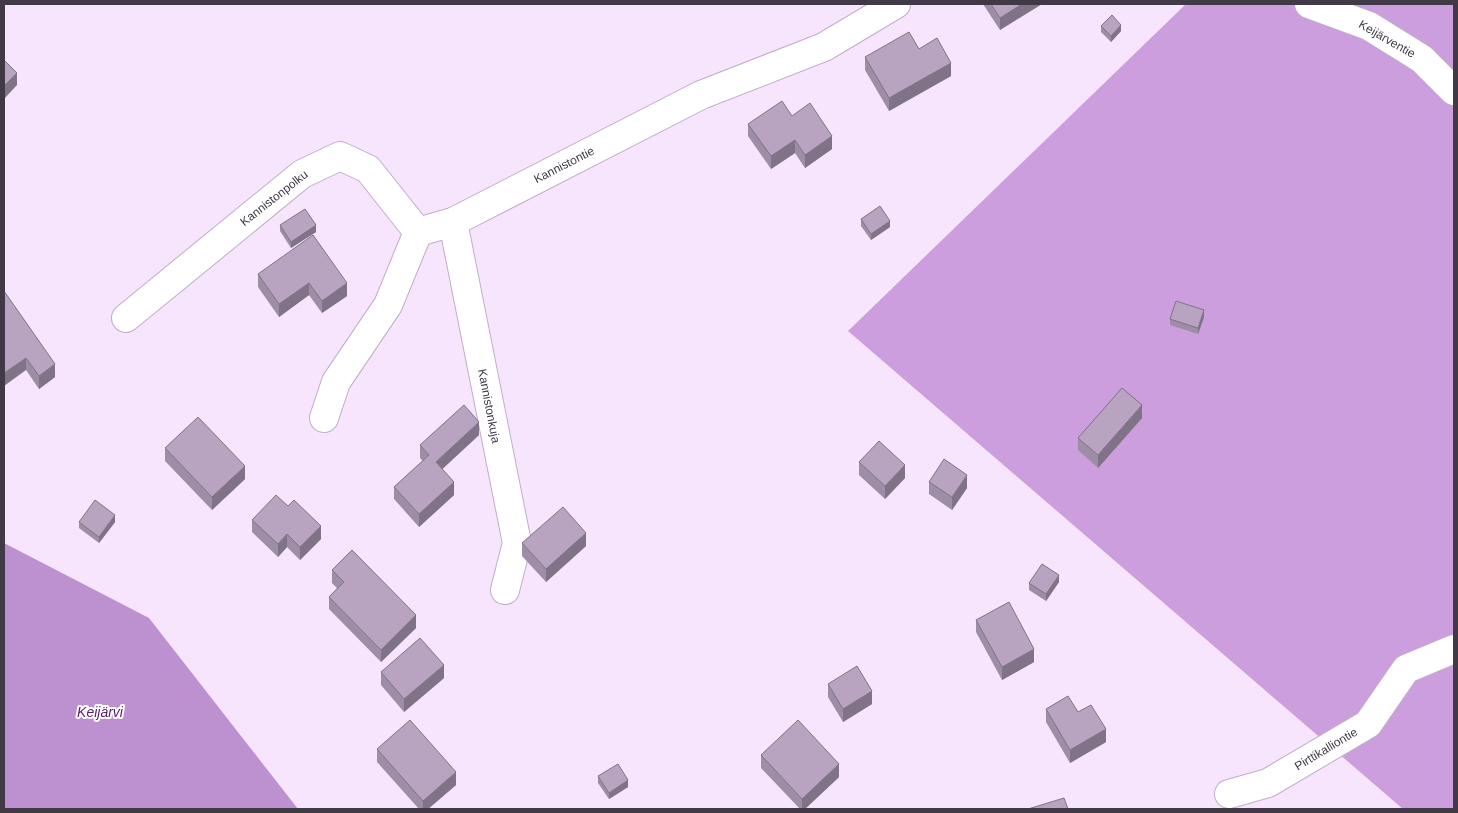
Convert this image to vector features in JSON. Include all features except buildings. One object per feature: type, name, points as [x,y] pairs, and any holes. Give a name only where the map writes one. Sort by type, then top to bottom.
[{"type":"street","name":"Kannistontie","points":[[418,232],[453,222],[701,95],[824,47],[896,4]]},
{"type":"street","name":"Keijärventie","points":[[1309,4],[1369,26],[1422,59],[1454,91]]},
{"type":"street","name":"Kannistonpolku","points":[[126,318],[302,174],[340,156],[368,169],[418,232]]},
{"type":"street","name":"Kannistonkuja","points":[[453,222],[517,542],[505,590]]},
{"type":"street","points":[[324,418],[336,382],[388,306],[418,232]]},
{"type":"street","name":"Pirttikalliontie","points":[[1229,794],[1268,784],[1368,724],[1406,669],[1454,649]]},
{"type":"shaded area","points":[[1186,4],[1454,4],[1454,809],[1403,809],[848,331]]},
{"type":"water","name":"Keijärvi","points":[[4,543],[149,618],[298,809],[4,809]]}]
